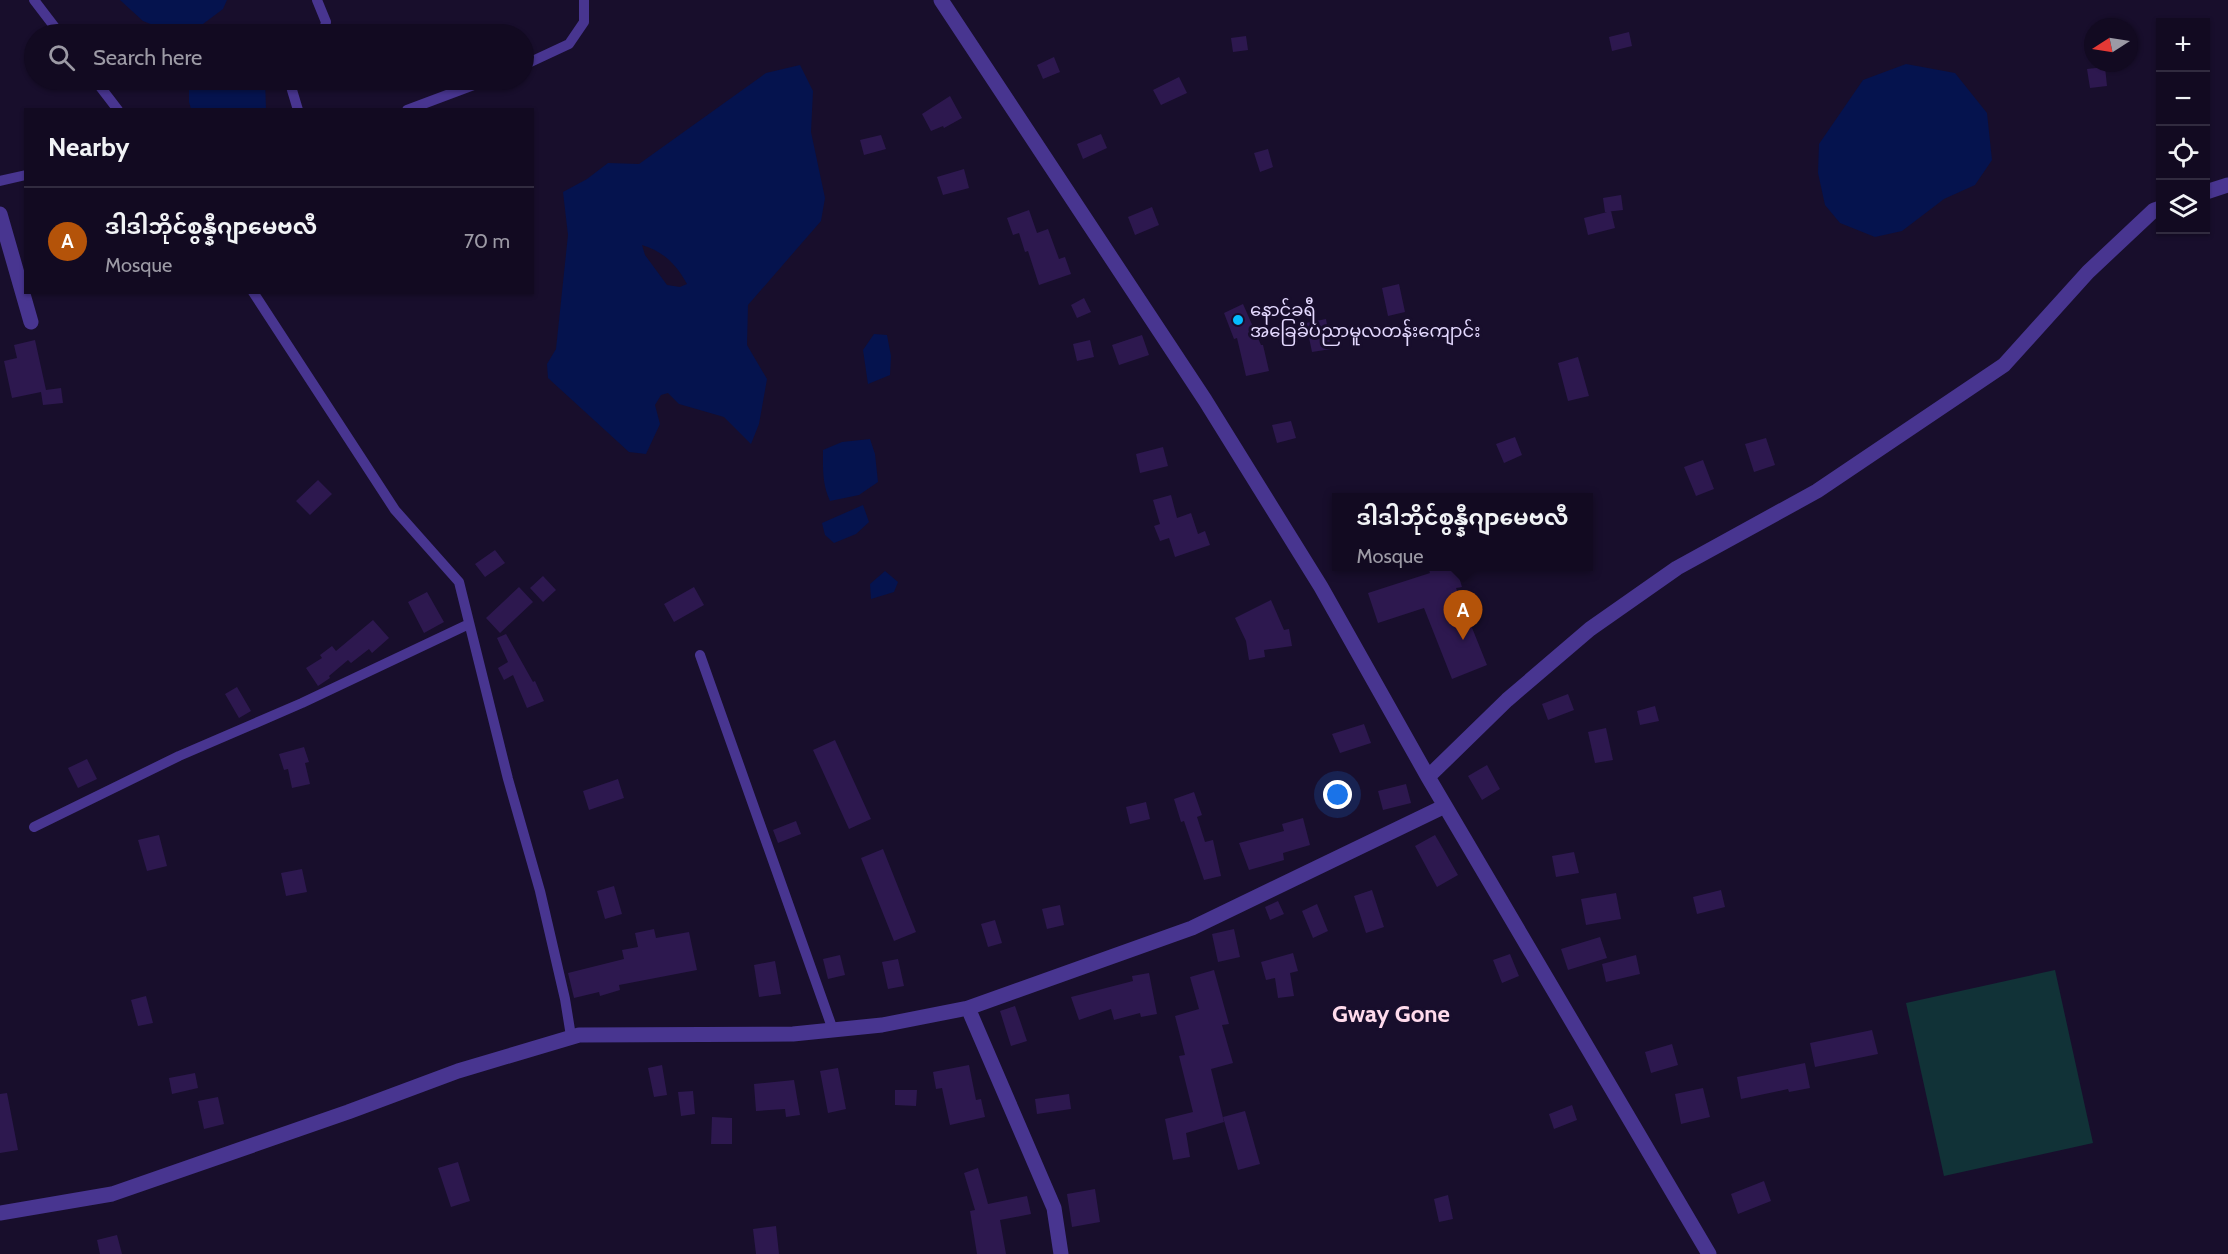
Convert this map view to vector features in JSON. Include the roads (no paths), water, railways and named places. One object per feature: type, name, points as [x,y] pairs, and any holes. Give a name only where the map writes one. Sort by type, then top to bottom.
[{"type":"street","points":[[941,0],[1211,410],[1321,587],[1445,807],[1709,1254]]},
{"type":"street","points":[[2210,190],[2228,185]]},
{"type":"street","points":[[1428,777],[1507,699],[1590,629],[1677,568],[1817,491],[2004,365],[2088,272],[2156,209]]},
{"type":"street","points":[[0,214],[31,322]]},
{"type":"street","points":[[0,1213],[112,1194],[348,1113],[458,1071],[571,1036],[793,1034],[882,1025],[968,1008],[1192,928],[1445,807]]},
{"type":"street","points":[[968,1008],[1054,1208],[1061,1254]]},
{"type":"lane","points":[[34,0],[52,24]]},
{"type":"lane","points":[[317,0],[326,24]]},
{"type":"lane","points":[[534,60],[569,44],[584,22],[584,0]]},
{"type":"lane","points":[[103,90],[116,108]]},
{"type":"lane","points":[[292,90],[297,108]]},
{"type":"lane","points":[[412,108],[460,90]]},
{"type":"lane","points":[[0,181],[24,175]]},
{"type":"lane","points":[[254,294],[395,510],[459,582],[508,779],[540,891],[565,999],[571,1036]]},
{"type":"lane","points":[[34,827],[179,756],[302,703],[469,624]]},
{"type":"lane","points":[[700,655],[833,1030]]},
{"type":"place","name":"နောင်ခရီ အခြေခံပညာမူလတန်းကျောင်း","points":[[1238,320]]},
{"type":"place","name":"ဒါဒါဘိုင်စွန္နီဂျာမေဗလီ","points":[[1463,640]]},
{"type":"district","name":"Gway Gone","points":[[1391,1014]]}]
